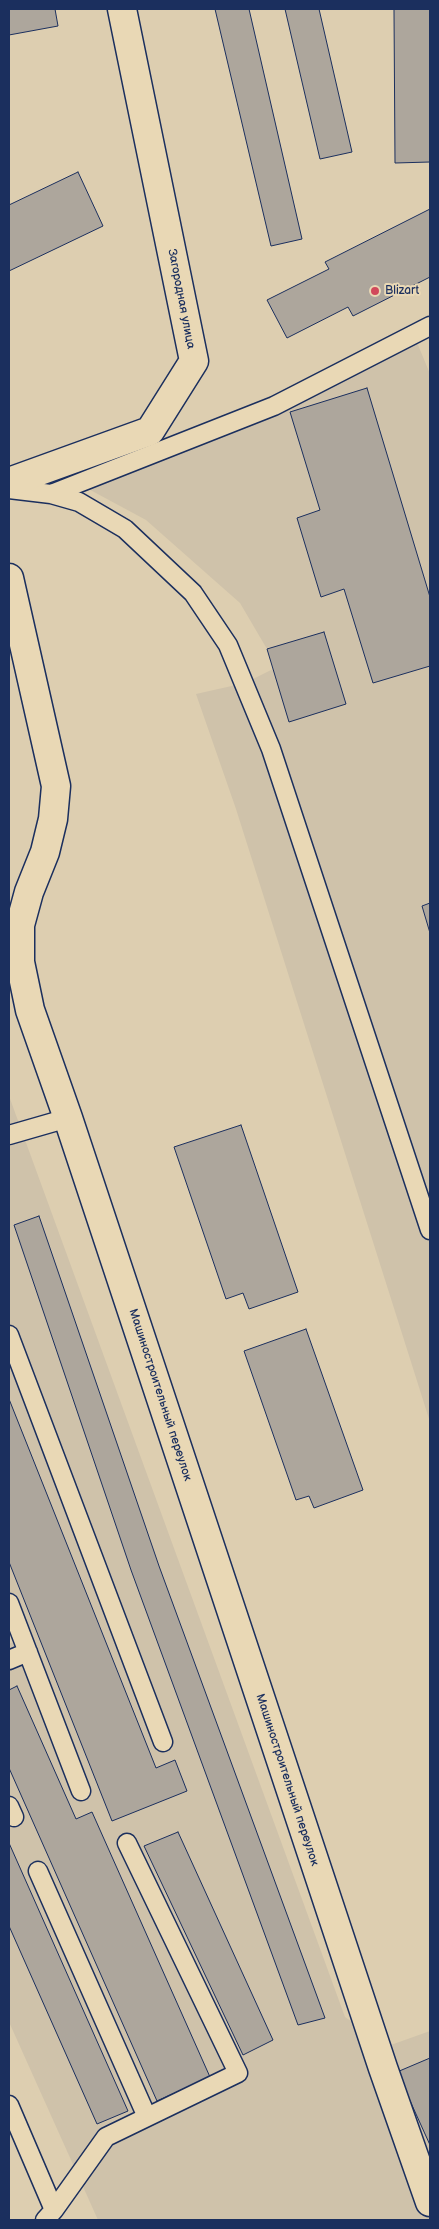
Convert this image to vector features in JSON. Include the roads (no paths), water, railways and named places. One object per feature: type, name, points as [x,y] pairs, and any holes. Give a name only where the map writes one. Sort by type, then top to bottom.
[{"type":"street","name":"Загородная улица","points":[[9,482],[150,431],[194,361],[122,9]]},
{"type":"street","name":"Машиностроительный переулок","points":[[9,578],[56,786],[53,819],[47,844],[20,925],[20,962],[30,1010],[68,1118],[383,2068],[430,2202]]},
{"type":"lane","points":[[51,494],[274,406],[430,326]]},
{"type":"lane","points":[[9,489],[51,494],[79,502],[125,529],[193,593],[228,645],[271,749],[430,1230]]},
{"type":"lane","points":[[9,1135],[68,1118]]},
{"type":"lane","points":[[9,1335],[163,1742]]},
{"type":"lane","points":[[9,1603],[81,1791]]},
{"type":"lane","points":[[9,1660],[28,1652]]},
{"type":"lane","points":[[49,2215],[106,2137],[238,2073],[127,1843]]},
{"type":"lane","points":[[38,1871],[147,2117]]},
{"type":"lane","points":[[9,2105],[49,2215]]},
{"type":"place","name":"Blizart","points":[[375,291]]}]
